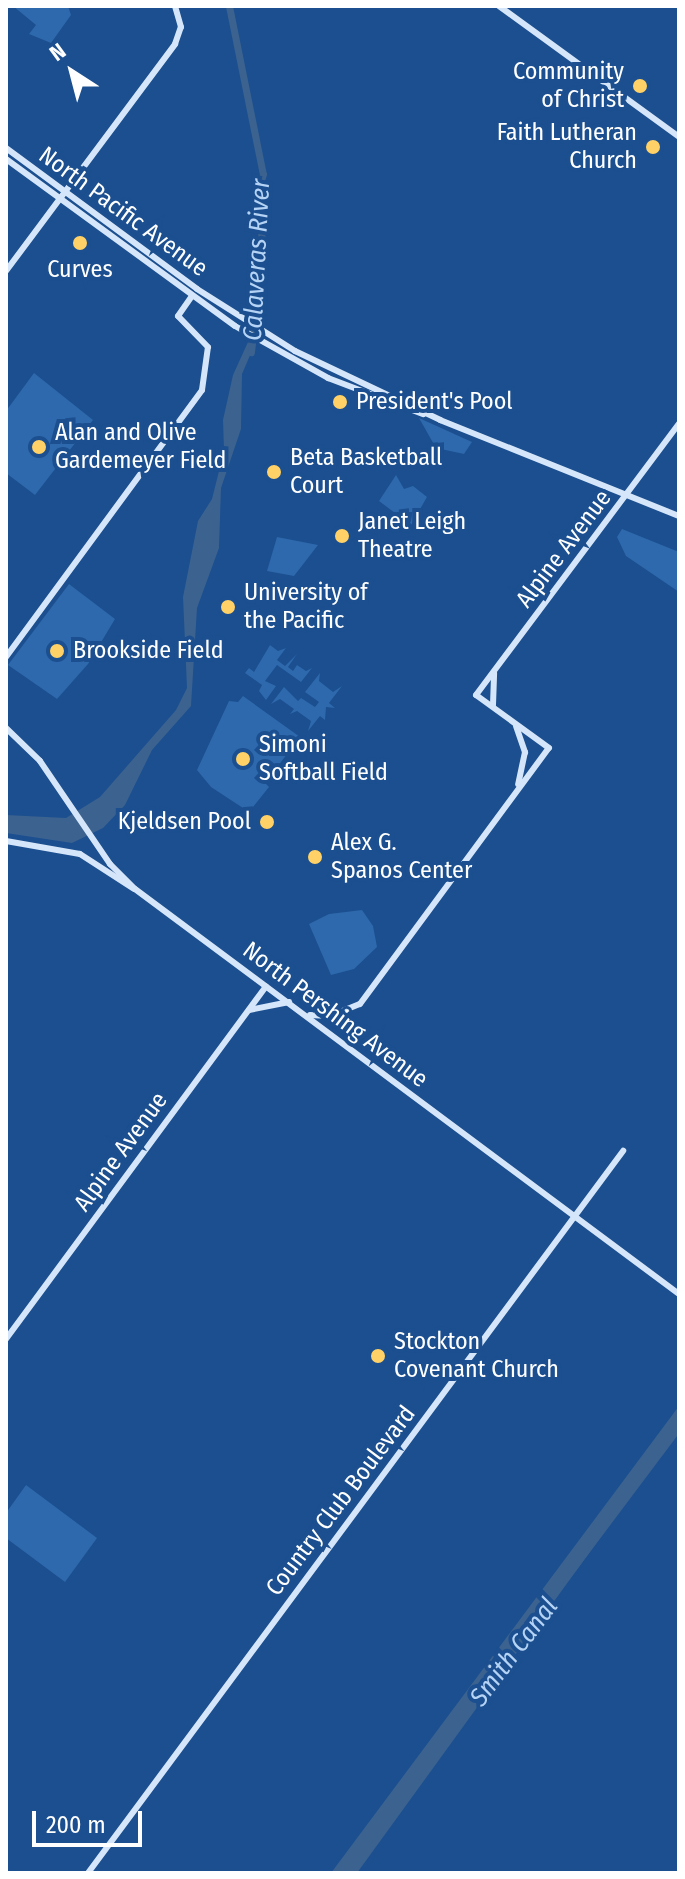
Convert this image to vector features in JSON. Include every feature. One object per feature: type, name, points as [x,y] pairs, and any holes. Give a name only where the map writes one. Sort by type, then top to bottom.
[{"type":"street","points":[[6,271],[175,44],[181,27],[175,6]]},
{"type":"street","points":[[499,6],[679,137]]},
{"type":"street","name":"North Pacific Avenue","points":[[6,148],[105,231],[192,296],[273,349],[373,397],[431,416],[679,516]]},
{"type":"street","points":[[6,159],[62,196]]},
{"type":"street","points":[[6,159],[26,164]]},
{"type":"street","name":"North Pacific Avenue","points":[[62,196],[277,341],[431,416]]},
{"type":"street","points":[[105,231],[126,238]]},
{"type":"street","points":[[6,657],[202,390],[209,351],[201,335],[178,316],[192,296],[218,304]]},
{"type":"street","name":"Alpine Avenue","points":[[498,711],[476,695],[679,424]]},
{"type":"street","points":[[306,1014],[330,1016],[360,1004],[509,798],[549,748],[498,711],[490,697],[494,671]]},
{"type":"street","points":[[509,798],[525,757],[514,723]]},
{"type":"street","name":"North Pershing Avenue","points":[[6,728],[58,787],[96,845],[135,889],[679,1294]]},
{"type":"street","points":[[6,841],[80,854],[135,889]]},
{"type":"street","name":"Alpine Avenue","points":[[6,1339],[266,986]]},
{"type":"street","points":[[246,1012],[267,1003],[289,1002]]},
{"type":"street","name":"Country Club Boulevard","points":[[88,1873],[623,1151]]},
{"type":"shaded area","points":[[13,6],[68,6],[71,15],[51,43],[29,34],[36,25]]},
{"type":"shaded area","name":"Alan and Olive Gardemeyer Field","points":[[34,373],[93,420],[35,495],[6,473],[6,411]]},
{"type":"shaded area","points":[[419,418],[472,442],[464,454],[436,448]]},
{"type":"shaded area","points":[[396,475],[404,489],[413,486],[427,497],[411,525],[379,501]]},
{"type":"shaded area","points":[[622,529],[679,552],[679,592],[626,556],[617,537]]},
{"type":"shaded area","points":[[277,537],[318,545],[294,576],[267,571]]},
{"type":"shaded area","name":"Brookside Field","points":[[69,584],[115,619],[88,664],[57,699],[8,665]]},
{"type":"shaded area","points":[[270,645],[278,651],[286,648],[277,660],[285,666],[297,654],[288,667],[293,671],[297,665],[306,671],[312,668],[301,682],[277,665],[265,681],[276,686],[266,700],[259,691],[262,685],[245,673],[249,668],[254,672]]},
{"type":"shaded area","points":[[320,673],[319,681],[333,692],[342,686],[329,703],[335,708],[326,707],[325,720],[320,716],[308,731],[311,721],[297,711],[290,714],[294,709],[280,699],[271,704],[284,687],[298,701],[301,698],[315,707],[319,702],[305,692]]},
{"type":"shaded area","name":"Simoni Softball Field","points":[[243,696],[300,737],[265,783],[269,787],[253,807],[243,808],[211,787],[197,770],[229,701],[238,702]]},
{"type":"shaded area","points":[[362,910],[373,926],[377,947],[354,969],[331,975],[309,924],[329,914]]},
{"type":"shaded area","points":[[26,1485],[97,1538],[65,1582],[6,1538],[6,1513]]},
{"type":"water","points":[[248,342],[254,346],[242,374],[241,429],[221,488],[219,548],[197,608],[191,706],[152,750],[125,805],[103,828],[72,843],[6,833],[6,815],[66,818],[100,797],[176,710],[187,688],[183,597],[198,521],[212,499],[224,451],[223,420],[233,375]]},
{"type":"water","points":[[679,1406],[679,1429],[357,1873],[331,1873]]},
{"type":"waterway","name":"Calaveras River","points":[[229,6],[263,174],[257,192],[263,251],[251,352]]},
{"type":"waterway","name":"Smith Canal","points":[[565,1582],[679,1430]]},
{"type":"place","name":"Community of Christ","points":[[640,86]]},
{"type":"place","name":"Faith Lutheran Church","points":[[653,147]]},
{"type":"place","name":"Curves","points":[[80,243]]},
{"type":"place","name":"President's Pool","points":[[340,402]]},
{"type":"place","name":"Alan and Olive Gardemeyer Field","points":[[39,447]]},
{"type":"place","name":"Beta Basketball Court","points":[[274,472]]},
{"type":"place","name":"Janet Leigh Theatre","points":[[342,536]]},
{"type":"place","name":"University of the Pacific","points":[[228,607]]},
{"type":"place","name":"Brookside Field","points":[[57,651]]},
{"type":"place","name":"Simoni Softball Field","points":[[243,759]]},
{"type":"place","name":"Kjeldsen Pool","points":[[267,822]]},
{"type":"place","name":"Alex G. Spanos Center","points":[[315,857]]},
{"type":"place","name":"Stockton Covenant Church","points":[[378,1356]]}]
